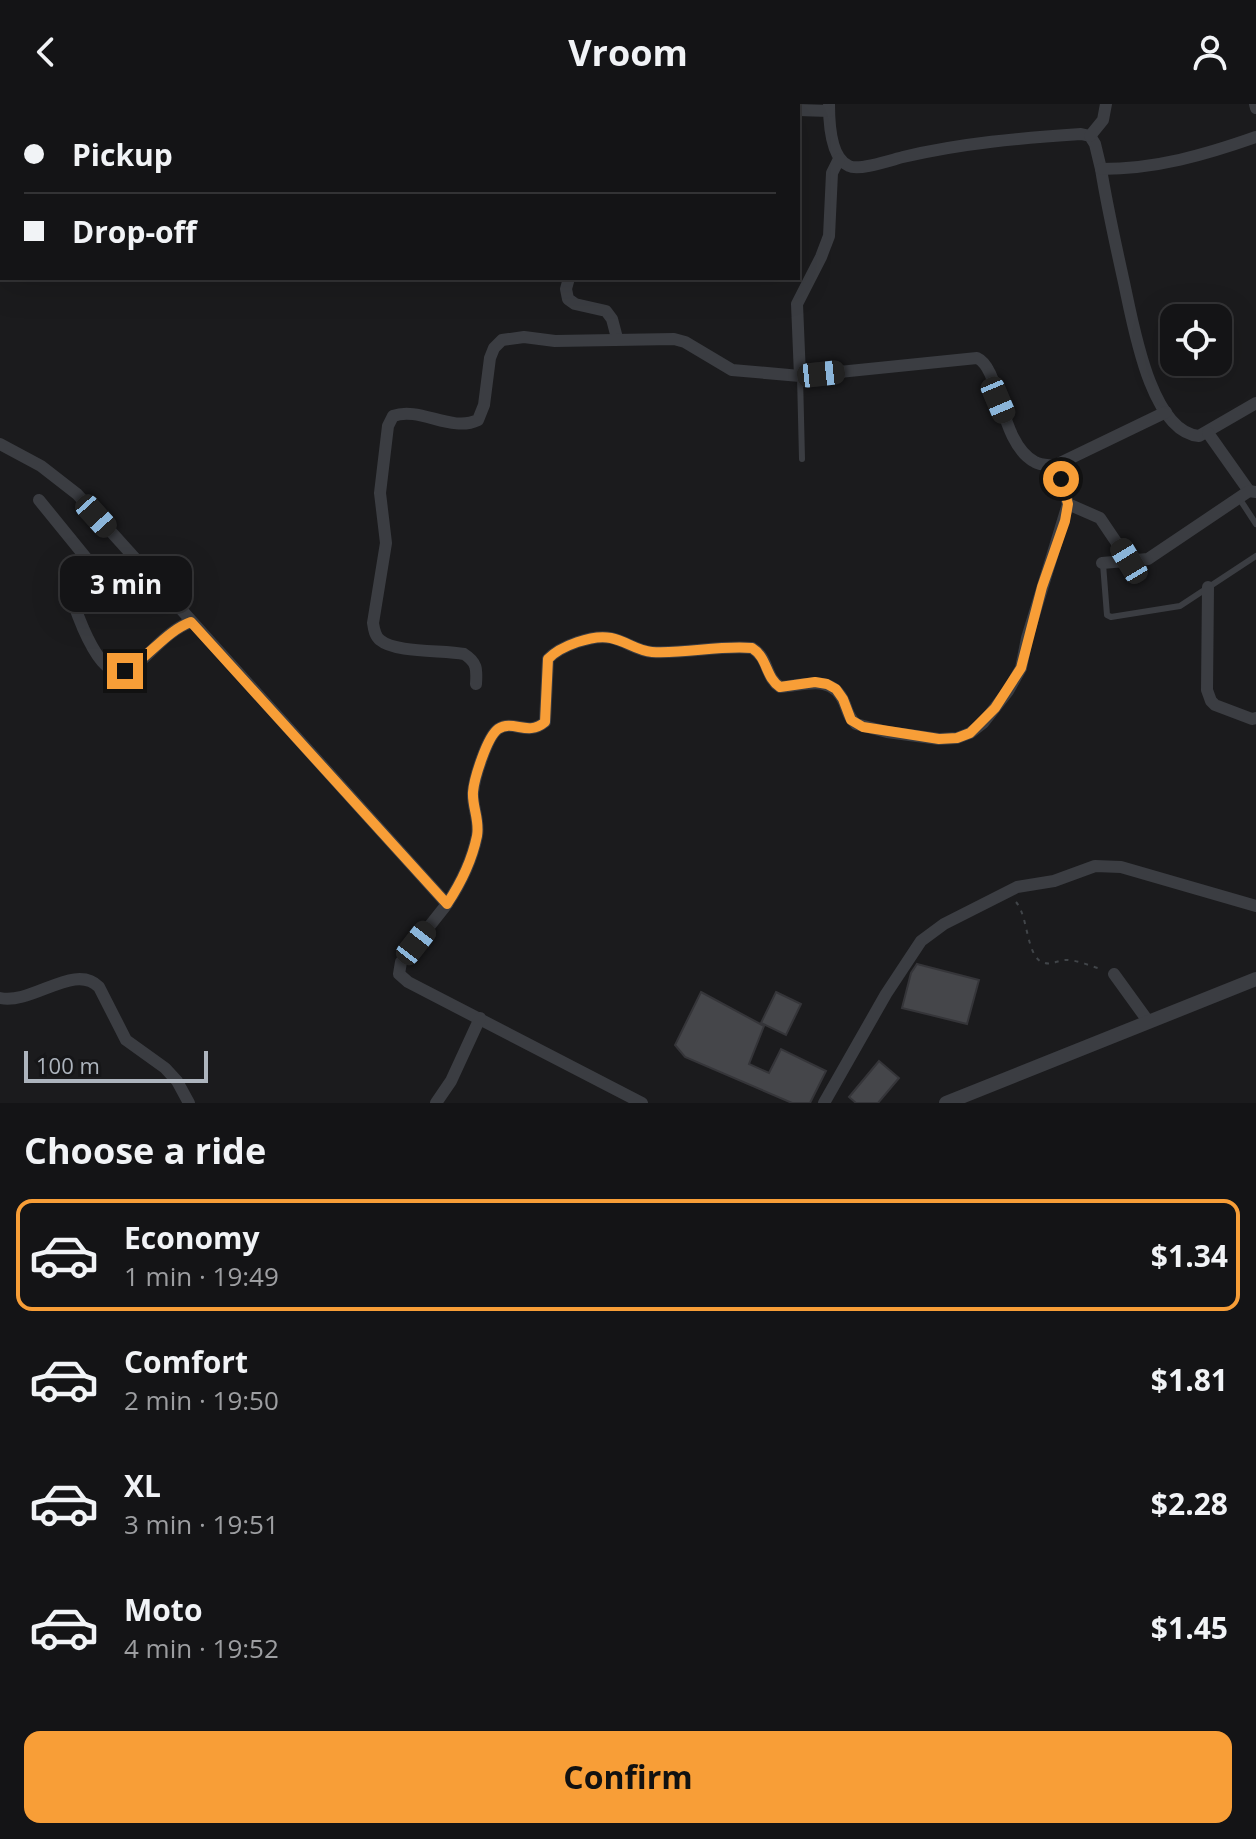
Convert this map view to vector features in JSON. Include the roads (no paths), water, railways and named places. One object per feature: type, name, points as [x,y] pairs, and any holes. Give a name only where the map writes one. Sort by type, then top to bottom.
[{"type":"street","points":[[1090,136],[1103,120],[1106,104]]},
{"type":"street","points":[[800,110],[829,107],[839,159],[832,173],[829,236],[797,304],[800,376]]},
{"type":"street","points":[[839,159],[854,168],[995,141],[1081,134],[1090,136],[1101,169],[1141,361],[1151,387],[1166,412],[1191,435],[1199,436],[1256,403]]},
{"type":"street","points":[[1101,169],[1137,169],[1175,162],[1256,137]]},
{"type":"street","points":[[568,280],[568,299],[575,304],[606,311],[612,319],[617,338]]},
{"type":"street","points":[[476,684],[474,660],[464,654],[393,646],[378,639],[374,633],[386,543],[380,493],[393,416],[403,414],[461,424],[478,420],[484,405],[490,358],[502,340],[524,337],[555,341],[674,339],[685,342],[732,370],[800,376],[977,358],[991,370],[998,400],[1024,453],[1036,463],[1054,466],[1166,412]]},
{"type":"street","points":[[1102,563],[1148,559],[1161,553],[1248,494],[1208,433]]},
{"type":"street","points":[[0,444],[41,466],[77,494],[447,904]]},
{"type":"street","points":[[642,1103],[408,982],[399,974],[401,962],[447,904],[466,870],[477,836],[473,792],[488,743],[498,729],[529,730],[545,722],[546,669],[548,659],[556,651],[609,637],[641,651],[654,653],[711,647],[752,648],[764,659],[771,681],[780,687],[815,682],[836,689],[856,724],[939,739],[957,738],[970,733],[983,723],[1017,678],[1068,504],[1054,466]]},
{"type":"street","points":[[39,500],[87,559],[88,567],[73,585],[72,593],[86,635],[106,666],[115,672],[125,671],[138,664],[177,629],[191,622]]},
{"type":"street","points":[[1068,504],[1100,518],[1129,561]]},
{"type":"street","points":[[1208,587],[1207,690],[1211,701],[1256,718]]},
{"type":"street","points":[[824,1103],[886,994],[921,941],[944,924],[1008,891],[1028,884],[1054,881],[1095,866],[1121,867],[1256,906]]},
{"type":"street","points":[[1114,974],[1148,1021]]},
{"type":"street","points":[[0,998],[19,999],[78,978],[92,980],[99,987],[126,1040],[165,1068],[177,1081],[189,1103]]},
{"type":"street","points":[[946,1103],[1256,979]]},
{"type":"street","points":[[436,1103],[451,1081],[480,1018]]},
{"type":"lane","points":[[800,376],[802,459]]},
{"type":"lane","points":[[1248,494],[1256,524]]},
{"type":"lane","points":[[1102,563],[1107,615],[1111,617],[1180,606],[1256,556]]}]
